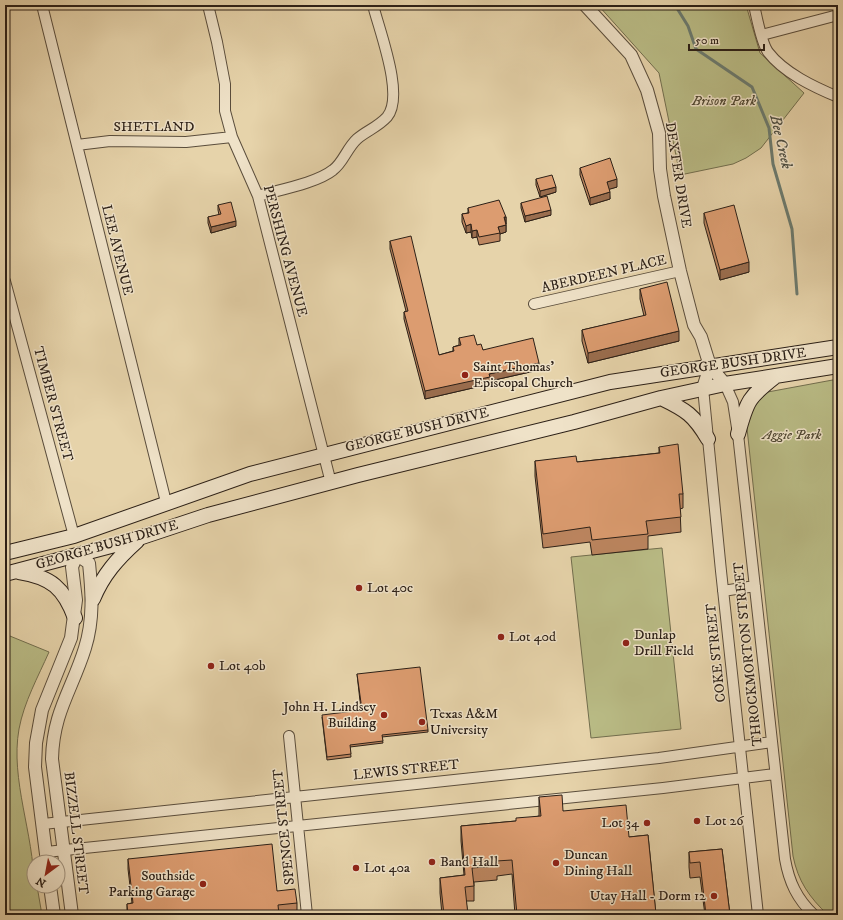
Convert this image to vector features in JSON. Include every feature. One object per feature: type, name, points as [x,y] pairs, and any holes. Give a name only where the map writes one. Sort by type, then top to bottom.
[{"type":"main road","name":"GEORGE BUSH DRIVE","points":[[5,553],[74,536],[166,502],[250,474],[610,382],[838,347]]},
{"type":"main road","name":"GEORGE BUSH DRIVE","points":[[9,573],[142,537],[208,515],[330,482],[574,422],[661,398],[725,384],[838,366]]},
{"type":"main road","points":[[738,434],[744,411],[752,395],[777,376]]},
{"type":"main road","points":[[661,398],[684,409],[698,422],[708,439]]},
{"type":"main road","points":[[92,599],[101,580],[110,567],[142,537]]},
{"type":"main road","points":[[9,573],[35,575],[52,582],[65,597],[75,618]]},
{"type":"street","name":"LEE AVENUE","points":[[42,5],[166,502]]},
{"type":"street","name":"PERSHING AVENUE","points":[[208,5],[225,84],[226,111],[232,137],[258,196],[330,482]]},
{"type":"street","points":[[258,196],[323,177],[334,170],[348,148],[357,139],[388,116],[392,106],[394,86],[373,5]]},
{"type":"street","name":"DEXTER DRIVE","points":[[585,5],[631,55],[647,90],[659,133],[660,169],[680,271],[694,325],[701,337],[710,366]]},
{"type":"street","points":[[754,5],[768,52],[791,72],[810,85],[838,97]]},
{"type":"street","points":[[762,35],[838,15]]},
{"type":"street","name":"SHETLAND","points":[[77,145],[110,140],[186,142],[232,137]]},
{"type":"street","name":"ABERDEEN PLACE","points":[[534,304],[680,271]]},
{"type":"street","name":"TIMBER STREET","points":[[5,281],[74,536]]},
{"type":"street","points":[[710,366],[725,384]]},
{"type":"street","points":[[703,388],[710,366]]},
{"type":"street","name":"THROCKMORTON STREET","points":[[725,384],[732,402],[738,434],[785,860],[789,879],[799,898],[814,915]]},
{"type":"street","name":"COKE STREET","points":[[703,388],[723,591],[740,746],[745,777],[758,915]]},
{"type":"street","points":[[47,854],[35,767],[37,732],[45,701],[68,649],[75,618],[75,584],[72,567],[77,555],[74,536]]},
{"type":"street","name":"BIZZELL STREET","points":[[72,915],[52,771],[53,738],[60,708],[85,648],[91,624],[92,599],[89,563],[77,555]]},
{"type":"street","points":[[723,591],[755,586]]},
{"type":"street","name":"SPENCE STREET","points":[[288,736],[307,915]]},
{"type":"street","name":"LEWIS STREET","points":[[43,824],[659,758],[772,742]]},
{"type":"street","points":[[55,854],[63,851],[663,788],[775,774]]},
{"type":"street","points":[[51,894],[54,915]]},
{"type":"green space","name":"Brison Park","points":[[598,5],[746,5],[760,53],[804,93],[761,148],[746,158],[733,164],[680,175],[659,73]]},
{"type":"green space","name":"Aggie Park","points":[[838,379],[838,915],[828,915],[815,902],[805,888],[795,865],[793,856],[746,419],[757,394]]},
{"type":"green space","name":"Dunlap Drill Field","points":[[662,548],[681,729],[591,738],[571,557]]},
{"type":"green space","points":[[5,634],[49,652],[24,709],[19,729],[17,748],[20,787],[31,854],[26,854],[26,894],[38,894],[42,915],[5,915]]},
{"type":"building","points":[[610,158],[617,179],[607,182],[610,192],[590,198],[580,168]]},
{"type":"building","points":[[552,175],[556,187],[540,191],[536,179]]},
{"type":"building","points":[[547,196],[551,210],[525,216],[521,203]]},
{"type":"building","points":[[499,200],[506,217],[504,217],[506,225],[498,227],[500,233],[479,237],[477,230],[472,231],[471,224],[466,226],[462,214],[469,213],[468,208]]},
{"type":"building","points":[[231,202],[236,221],[211,227],[208,217],[221,214],[218,205]]},
{"type":"building","points":[[734,205],[749,262],[720,270],[704,213]]},
{"type":"building","points":[[411,236],[439,355],[454,351],[453,347],[461,345],[459,338],[474,335],[477,345],[481,344],[483,350],[533,338],[539,363],[489,374],[490,377],[425,391],[404,312],[408,311],[390,241]]},
{"type":"building","points":[[667,282],[679,331],[588,353],[582,330],[646,315],[640,289]]},
{"type":"building","points":[[678,444],[683,494],[679,494],[681,517],[646,521],[648,534],[592,540],[590,527],[543,534],[535,461],[576,456],[577,462],[660,453],[659,447]]},
{"type":"building","name":"John H. Lindsey Building","points":[[420,667],[428,730],[382,735],[383,741],[350,745],[351,754],[327,757],[322,715],[362,710],[357,674]]},
{"type":"building","name":"Duncan Dining Hall","points":[[562,795],[563,811],[626,805],[629,837],[648,835],[656,914],[517,915],[512,860],[496,861],[497,866],[472,868],[474,886],[465,887],[468,915],[444,915],[440,878],[465,875],[461,826],[516,821],[516,818],[541,816],[539,797]]},
{"type":"building","name":"Southside Parking Garage","points":[[272,844],[277,891],[295,889],[297,903],[278,905],[279,915],[128,915],[127,904],[133,903],[128,859]]},
{"type":"building","name":"Utay Hall - Dorm 12","points":[[722,849],[730,915],[706,915],[700,862],[690,863],[689,852]]},
{"type":"waterway","name":"Bee Creek","points":[[675,5],[688,26],[696,49],[752,87],[769,128],[773,164],[792,229],[797,294]]},
{"type":"place","name":"Saint Thomas' Episcopal Church","points":[[465,375]]},
{"type":"place","name":"Lot 40c","points":[[359,588]]},
{"type":"place","name":"Lot 40d","points":[[501,637]]},
{"type":"place","name":"Dunlap Drill Field","points":[[626,643]]},
{"type":"place","name":"Lot 40b","points":[[211,666]]},
{"type":"place","name":"John H. Lindsey Building","points":[[384,715]]},
{"type":"place","name":"Texas A&M University","points":[[422,722]]},
{"type":"place","name":"Lot 26","points":[[697,821]]},
{"type":"place","name":"Lot 34","points":[[647,823]]},
{"type":"place","name":"Band Hall","points":[[432,862]]},
{"type":"place","name":"Duncan Dining Hall","points":[[556,863]]},
{"type":"place","name":"Lot 40a","points":[[356,868]]},
{"type":"place","name":"Southside Parking Garage","points":[[203,884]]},
{"type":"place","name":"Utay Hall - Dorm 12","points":[[714,896]]}]
